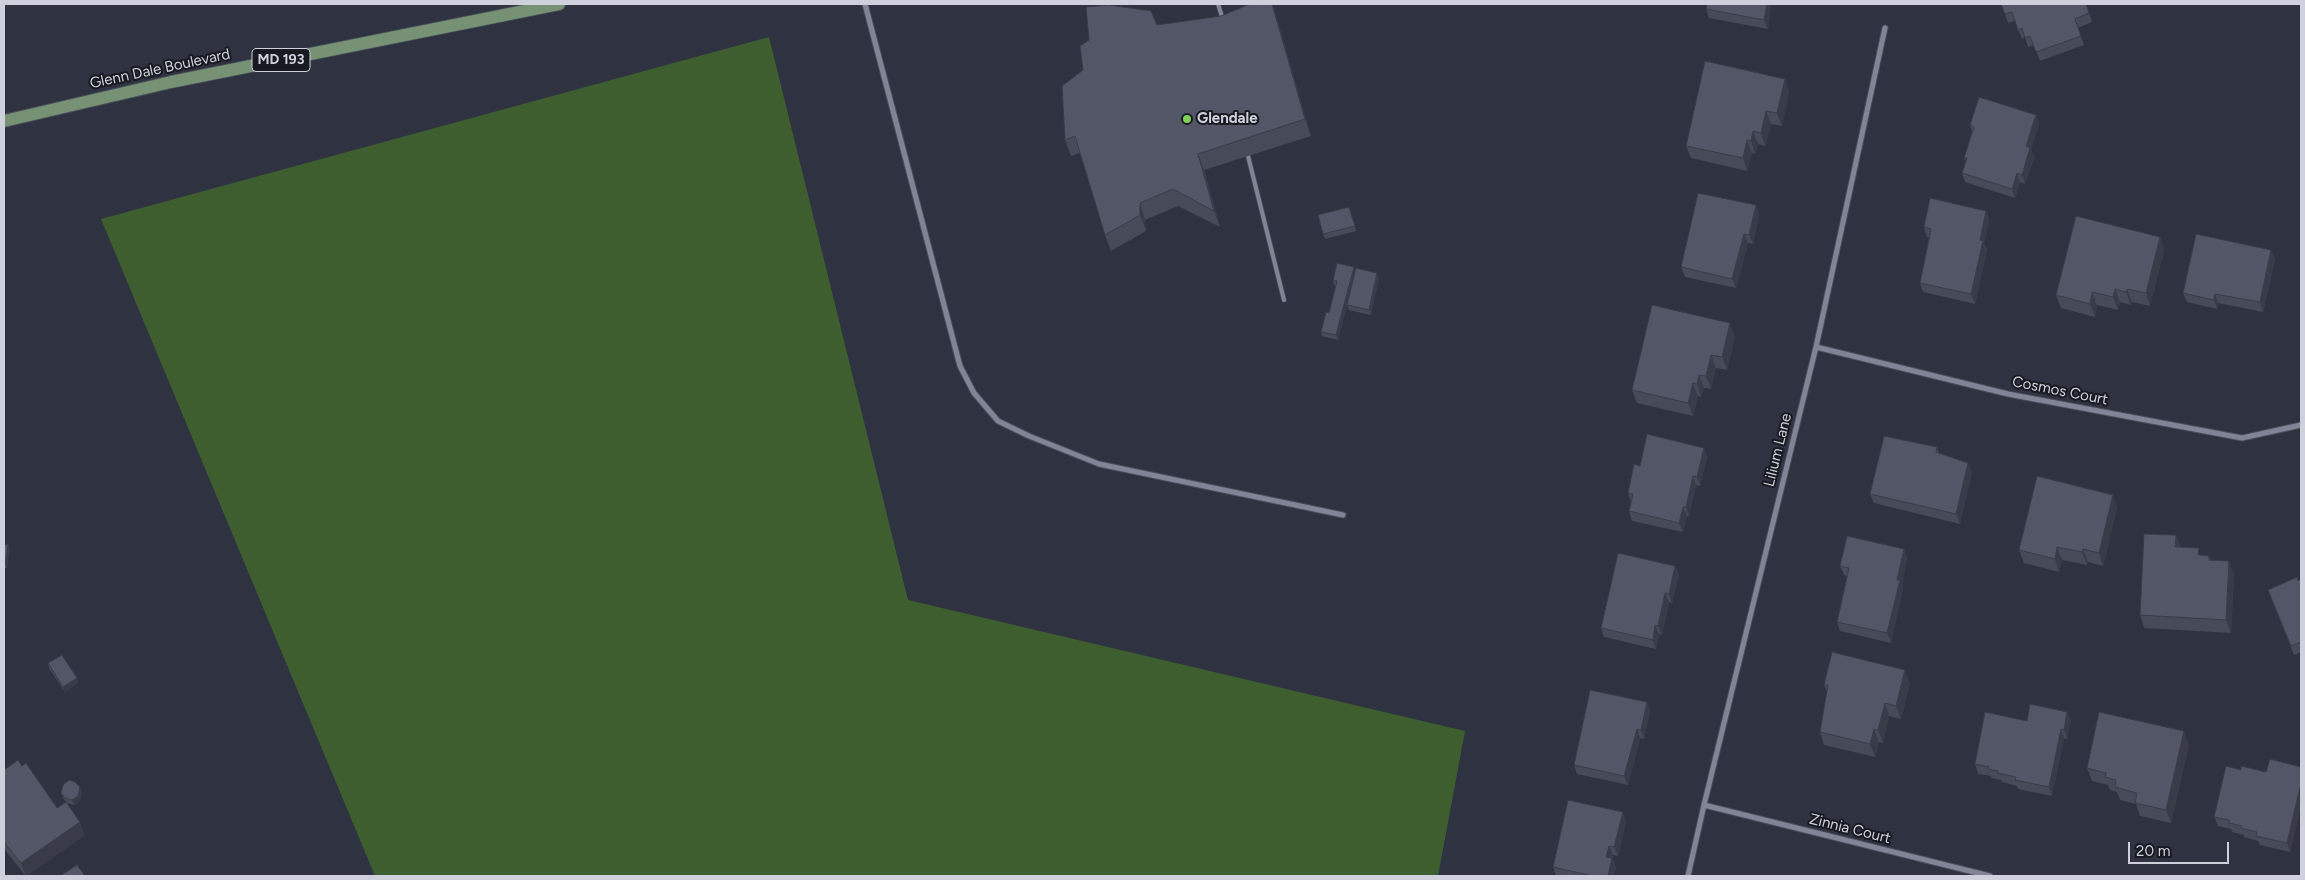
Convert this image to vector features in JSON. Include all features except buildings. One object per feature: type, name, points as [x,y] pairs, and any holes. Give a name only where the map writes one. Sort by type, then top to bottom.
[{"type":"main road","name":"Glenn Dale Boulevard","points":[[4,121],[171,82],[559,4]]},
{"type":"street","points":[[865,4],[960,366],[974,393],[998,421],[1029,436],[1099,464],[1343,515]]},
{"type":"street","name":"Lilium Lane","points":[[1688,876],[1816,346],[1885,28]]},
{"type":"street","name":"Cosmos Court","points":[[1816,346],[2008,394],[2242,438],[2301,425]]},
{"type":"street","name":"Zinnia Court","points":[[1704,805],[1990,876]]},
{"type":"lane","points":[[1218,4],[1224,23]]},
{"type":"lane","points":[[1248,156],[1284,300]]},
{"type":"green space","points":[[769,37],[908,600],[1465,731],[1438,876],[375,876],[101,219]]},
{"type":"place","name":"Glendale","points":[[1187,119]]}]
